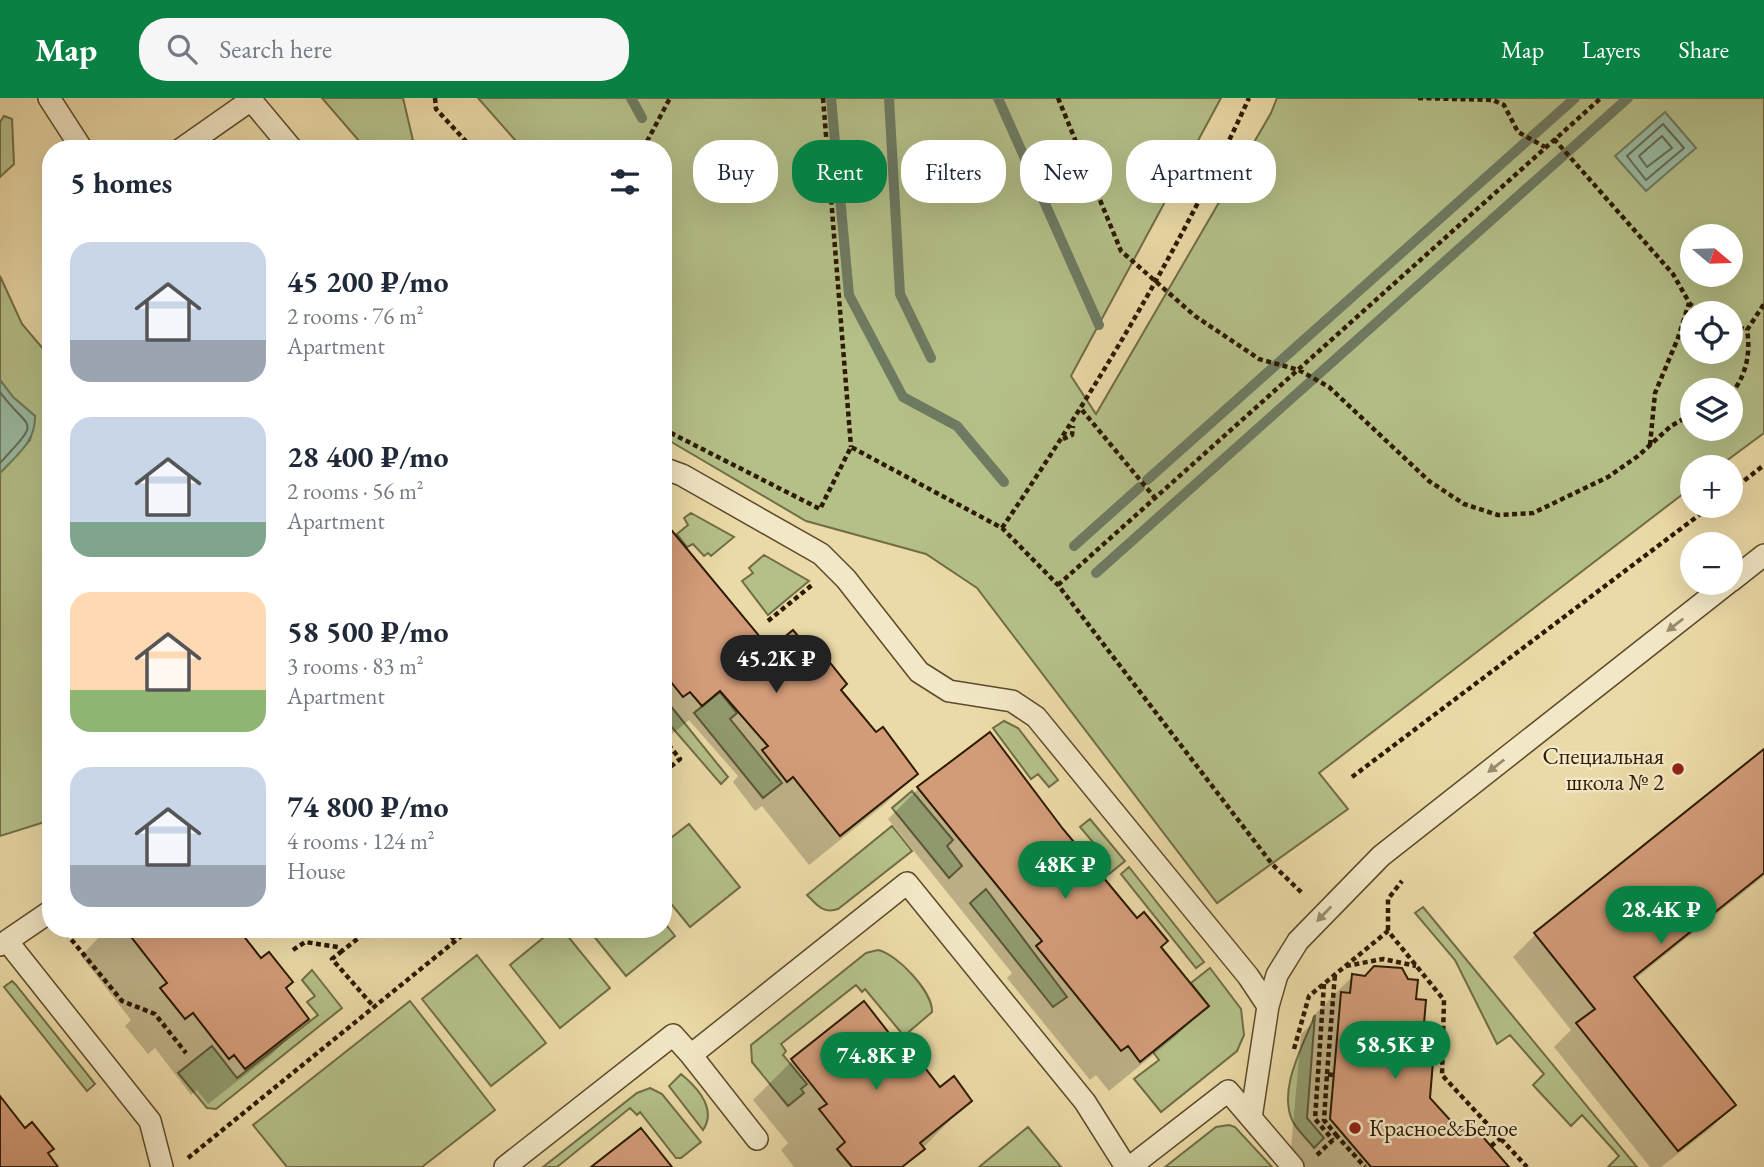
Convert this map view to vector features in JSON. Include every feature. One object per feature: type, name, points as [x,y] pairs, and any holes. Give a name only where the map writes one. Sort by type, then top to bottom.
[{"type":"lane","points":[[48,98],[76,140]]},
{"type":"lane","points":[[194,140],[251,100],[284,140]]},
{"type":"lane","points":[[672,471],[821,554],[846,579],[919,672],[949,691],[1012,701],[1037,717],[1248,976],[1268,1006]]},
{"type":"lane","points":[[1743,572],[1764,555]]},
{"type":"lane","points":[[1251,1118],[1268,1006],[1277,975],[1298,941],[1381,856],[1713,595]]},
{"type":"lane","points":[[691,1055],[907,883],[1085,1102],[1128,1167],[1227,1091],[1293,1167]]},
{"type":"lane","points":[[42,917],[4,943],[150,1121],[162,1167]]},
{"type":"lane","points":[[505,1167],[673,1035],[757,1139]]},
{"type":"path","points":[[435,98],[436,109],[465,140]]},
{"type":"path","points":[[648,140],[670,98]]},
{"type":"path","points":[[672,434],[820,509],[851,447],[823,98]]},
{"type":"path","points":[[1058,98],[1121,251],[1195,316],[1259,359],[1299,370],[1329,387],[1429,481],[1464,504],[1499,516],[1533,513],[1608,477],[1680,421]]},
{"type":"path","points":[[1002,528],[1082,410],[1223,154],[1248,98]]},
{"type":"path","points":[[1418,98],[1493,100],[1504,105],[1518,132],[1545,147]]},
{"type":"path","points":[[1058,585],[1601,98]]},
{"type":"path","points":[[1554,139],[1673,274],[1688,301]]},
{"type":"path","points":[[1741,378],[1750,349],[1747,330],[1764,304]]},
{"type":"path","points":[[1743,328],[1747,330]]},
{"type":"path","points":[[1650,445],[1655,393],[1680,331]]},
{"type":"path","points":[[1082,410],[1155,498]]},
{"type":"path","points":[[851,447],[1002,528],[1058,585],[1272,864],[1323,914]]},
{"type":"path","points":[[1743,482],[1764,465]]},
{"type":"path","points":[[1352,778],[1695,518]]},
{"type":"path","points":[[768,621],[818,580]]},
{"type":"path","points":[[672,749],[680,759],[672,766]]},
{"type":"path","points":[[1291,1058],[1309,996],[1388,931],[1444,1000],[1442,1075],[1527,1167]]},
{"type":"path","points":[[70,938],[122,1001],[155,1014],[186,1053]]},
{"type":"path","points":[[359,938],[332,959],[374,1007]]},
{"type":"path","points":[[187,1158],[459,938]]},
{"type":"path","points":[[293,950],[305,942],[338,947],[342,951]]},
{"type":"path","points":[[1345,966],[1383,959],[1417,967]]},
{"type":"path","points":[[1335,974],[1330,1074],[1324,1120],[1335,1138]]},
{"type":"path","points":[[1325,983],[1315,1119],[1365,1167]]},
{"type":"path","points":[[1315,1157],[1335,1138]]},
{"type":"path","points":[[1492,1146],[1501,1138]]},
{"type":"path","points":[[1308,1149],[1325,1167]]},
{"type":"shaded area","points":[[322,98],[403,98],[413,140],[358,140]]},
{"type":"shaded area","points":[[478,98],[1221,98],[1198,140],[1126,140],[1126,203],[1164,203],[1071,376],[1096,414],[1219,203],[1276,203],[1276,140],[1255,140],[1277,98],[1764,98],[1764,433],[1734,455],[1680,455],[1680,496],[1319,773],[1348,809],[1217,903],[977,588],[926,554],[806,521],[672,442],[672,140],[515,140]]},
{"type":"shaded area","points":[[4,116],[12,119],[14,164],[0,177],[0,122]]},
{"type":"shaded area","points":[[0,276],[22,324],[42,347],[42,823],[0,836],[0,473],[30,440],[35,416],[13,397],[0,380]]},
{"type":"shaded area","points":[[691,513],[734,537],[711,556],[708,553],[704,556],[693,544],[687,547],[677,534],[688,525],[684,518]]},
{"type":"shaded area","points":[[764,555],[809,581],[768,615],[742,581],[753,573],[749,568]]},
{"type":"shaded area","points":[[720,692],[737,713],[730,719],[782,783],[763,798],[694,713]]},
{"type":"shaded area","points":[[672,708],[728,777],[721,784],[672,727]]},
{"type":"shaded area","points":[[1004,721],[1018,728],[1058,780],[1049,787],[1038,774],[1031,779],[993,728]]},
{"type":"shaded area","points":[[912,791],[953,840],[947,846],[962,866],[949,878],[892,808]]},
{"type":"shaded area","points":[[1090,819],[1125,861],[1109,874],[1098,860],[1103,854],[1080,827]]},
{"type":"shaded area","points":[[689,824],[740,887],[690,927],[672,905],[672,837]]},
{"type":"shaded area","points":[[892,826],[912,851],[838,909],[824,909],[807,895]]},
{"type":"shaded area","points":[[1129,867],[1204,962],[1196,968],[1121,874]]},
{"type":"shaded area","points":[[986,889],[1067,997],[1053,1007],[970,903]]},
{"type":"shaded area","points":[[1423,907],[1637,1167],[1608,1167],[1619,1156],[1582,1115],[1571,1126],[1533,1085],[1544,1074],[1510,1035],[1497,1044],[1455,960],[1415,913]]},
{"type":"shaded area","points":[[672,932],[675,936],[626,976],[595,938],[672,938]]},
{"type":"shaded area","points":[[543,938],[569,938],[610,988],[560,1028],[510,965]]},
{"type":"shaded area","points":[[878,950],[895,959],[912,975],[927,994],[932,1012],[904,1036],[865,989],[862,992],[856,985],[781,1044],[786,1051],[783,1055],[807,1084],[801,1089],[804,1093],[788,1106],[752,1062],[751,1045],[866,953]]},
{"type":"shaded area","points":[[477,955],[546,1043],[491,1086],[422,999]]},
{"type":"shaded area","points":[[1210,968],[1241,1009],[1244,1035],[1237,1051],[1161,1112],[1134,1079],[1159,1060],[1153,1052],[1209,1006],[1191,983]]},
{"type":"shaded area","points":[[312,970],[342,1008],[216,1109],[207,1108],[178,1073],[212,1046],[237,1078],[318,1015],[307,1002],[315,996],[302,980]]},
{"type":"shaded area","points":[[12,981],[95,1084],[87,1091],[4,987]]},
{"type":"shaded area","points":[[410,1001],[495,1110],[422,1167],[287,1167],[253,1125]]},
{"type":"shaded area","points":[[1315,1015],[1307,1118],[1324,1138],[1314,1148],[1293,1122],[1288,1096],[1294,1068]]},
{"type":"shaded area","points":[[681,1074],[704,1099],[708,1114],[703,1130],[669,1086]]},
{"type":"shaded area","points":[[650,1088],[662,1094],[701,1142],[681,1158],[676,1158],[640,1112],[637,1115],[630,1108],[557,1167],[543,1167],[637,1093]]},
{"type":"shaded area","points":[[1028,1127],[1061,1167],[979,1167]]},
{"type":"shaded area","points":[[1216,1127],[1235,1127],[1272,1167],[1165,1167]]},
{"type":"water","points":[[1665,112],[1696,148],[1646,191],[1615,156]]},
{"type":"water","points":[[0,380],[13,397],[35,416],[29,440],[0,473]]},
{"type":"building","points":[[672,531],[770,649],[793,630],[817,659],[823,654],[847,684],[841,690],[876,732],[883,727],[918,774],[840,836],[793,777],[787,782],[762,750],[768,746],[720,691],[702,706],[690,692],[683,697],[672,683]]},
{"type":"building","points":[[990,732],[1063,829],[1137,918],[1144,912],[1168,941],[1161,947],[1209,1006],[1140,1062],[1128,1046],[1121,1051],[1036,946],[1042,941],[917,787]]},
{"type":"building","points":[[1764,749],[1764,873],[1634,977],[1736,1105],[1678,1151],[1576,1023],[1595,1009],[1534,933]]},
{"type":"building","points":[[132,938],[245,938],[261,958],[269,952],[293,982],[286,988],[309,1019],[245,1069],[234,1055],[229,1059],[193,1013],[185,1019],[160,988],[167,983]]},
{"type":"building","points":[[1374,966],[1402,968],[1408,979],[1418,980],[1416,999],[1426,1000],[1424,1024],[1435,1037],[1430,1098],[1460,1131],[1470,1122],[1509,1167],[1371,1167],[1330,1119],[1341,992],[1350,993],[1352,974],[1365,976]]},
{"type":"building","points":[[864,1001],[903,1051],[908,1046],[940,1087],[954,1076],[972,1101],[920,1143],[925,1149],[902,1167],[852,1167],[837,1149],[845,1142],[819,1109],[827,1104],[791,1059]]},
{"type":"building","points":[[0,1096],[25,1128],[32,1122],[54,1149],[48,1153],[58,1167],[0,1167]]},
{"type":"building","points":[[641,1128],[672,1167],[591,1167]]},
{"type":"waterway","points":[[631,98],[642,118]]},
{"type":"waterway","points":[[831,98],[849,295],[903,397],[957,426],[1004,482]]},
{"type":"waterway","points":[[889,98],[900,294],[931,358]]},
{"type":"waterway","points":[[998,98],[1099,325]]},
{"type":"waterway","points":[[1147,480],[1575,98]]},
{"type":"waterway","points":[[1096,573],[1628,98]]},
{"type":"waterway","points":[[1074,546],[1140,487]]},
{"type":"place","name":"Специальная школа № 2","points":[[1678,769]]},
{"type":"place","name":"Красное&Белое","points":[[1355,1128]]}]
